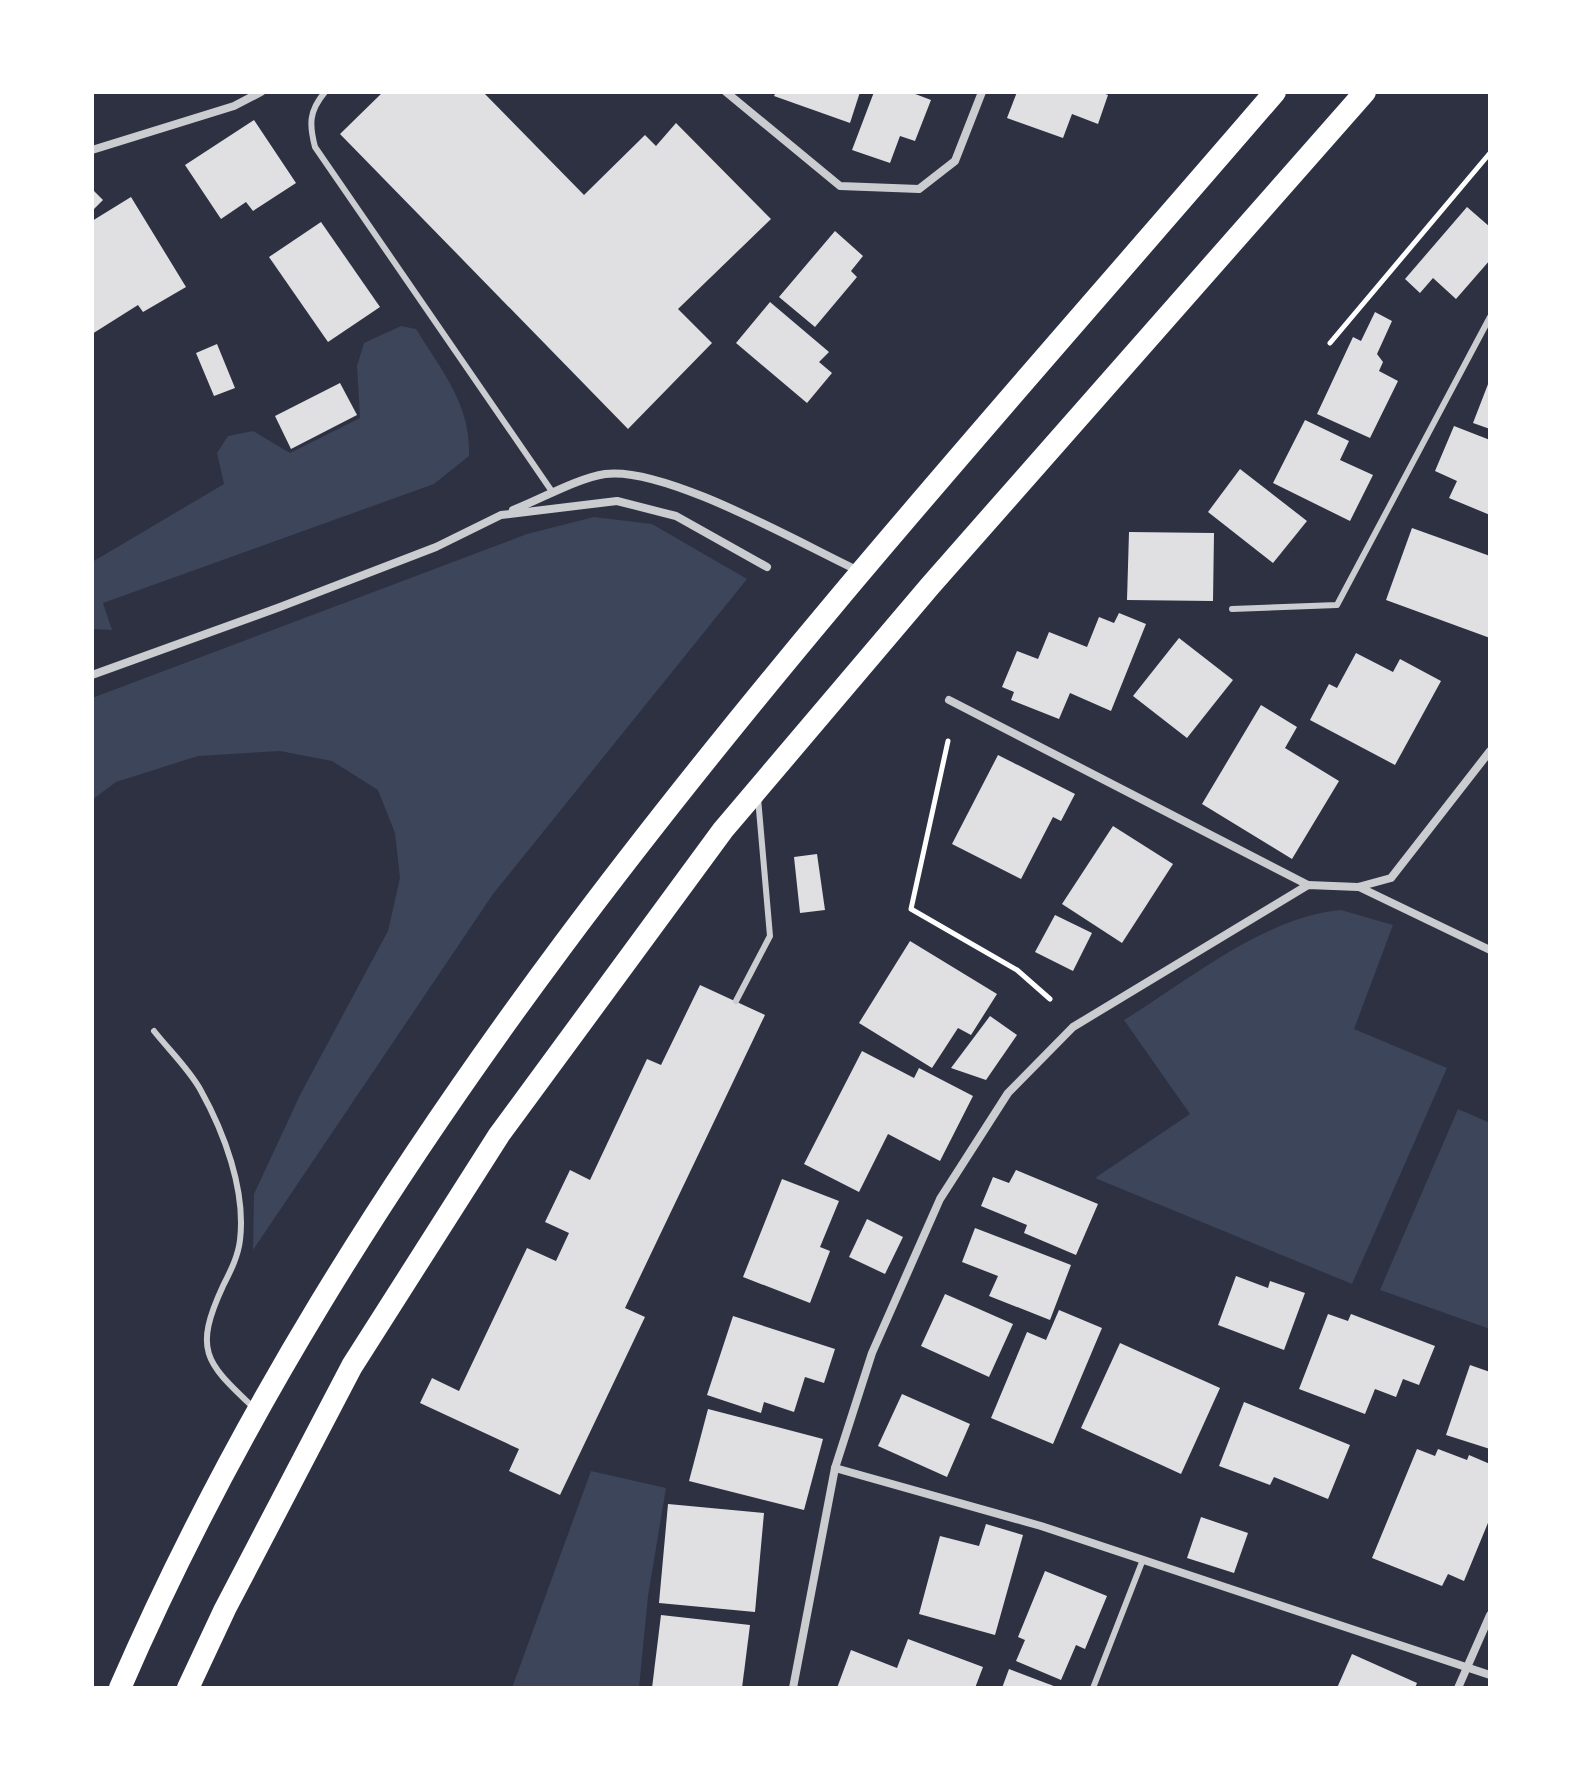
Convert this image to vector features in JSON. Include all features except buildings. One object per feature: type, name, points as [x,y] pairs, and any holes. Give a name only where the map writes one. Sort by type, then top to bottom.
[{"type":"highway","points":[[120,1688],[158,1601],[293,1349],[445,1107],[669,804],[862,572],[1275,92]]},
{"type":"highway","points":[[188,1688],[225,1609],[352,1366],[499,1135],[723,830],[930,586],[1365,92]]},
{"type":"street","points":[[92,150],[234,106],[261,92]]},
{"type":"street","points":[[726,92],[840,186],[919,189],[955,161],[982,92]]},
{"type":"street","points":[[92,675],[436,547],[501,515],[604,474],[646,476],[685,490],[862,572]]},
{"type":"street","points":[[501,515],[617,501],[676,516],[767,567]]},
{"type":"street","points":[[949,700],[1308,885],[1358,887],[1391,878],[1490,751]]},
{"type":"street","points":[[793,1688],[835,1468],[872,1353],[940,1199],[1008,1093],[1073,1027],[1308,885]]},
{"type":"street","points":[[1358,887],[1490,950]]},
{"type":"street","points":[[835,1468],[1041,1526],[1490,1675]]},
{"type":"street","points":[[1458,1688],[1490,1615]]},
{"type":"lane","points":[[325,92],[315,104],[309,123],[315,147],[554,494]]},
{"type":"lane","points":[[1232,609],[1337,605],[1490,317]]},
{"type":"lane","points":[[736,1001],[770,936],[757,790]]},
{"type":"lane","points":[[154,1031],[199,1087],[228,1153],[238,1192],[240,1240],[234,1263],[207,1320],[206,1350],[221,1376],[259,1413]]},
{"type":"lane","points":[[1093,1688],[1142,1562]]},
{"type":"path","points":[[1330,343],[1490,153]]},
{"type":"path","points":[[958,705],[937,781],[911,909],[1017,970],[1063,1010],[1073,1027]]},
{"type":"shaded area","points":[[401,326],[416,329],[453,389],[465,421],[469,456],[434,484],[103,603],[112,630],[92,629],[92,562],[224,484],[217,453],[228,436],[253,431],[290,453],[360,418],[357,366],[364,343]]},
{"type":"shaded area","points":[[594,517],[652,524],[747,579],[493,894],[253,1250],[254,1194],[301,1093],[388,931],[400,878],[395,833],[378,790],[332,761],[280,751],[198,756],[116,782],[92,800],[92,698],[527,534]]},
{"type":"shaded area","points":[[1341,910],[1393,925],[1354,1029],[1447,1068],[1352,1284],[1095,1178],[1190,1114],[1124,1020],[1256,937],[1312,915]]},
{"type":"shaded area","points":[[1458,1109],[1490,1123],[1490,1329],[1380,1290]]},
{"type":"shaded area","points":[[591,1471],[666,1488],[648,1596],[639,1688],[512,1688]]}]
